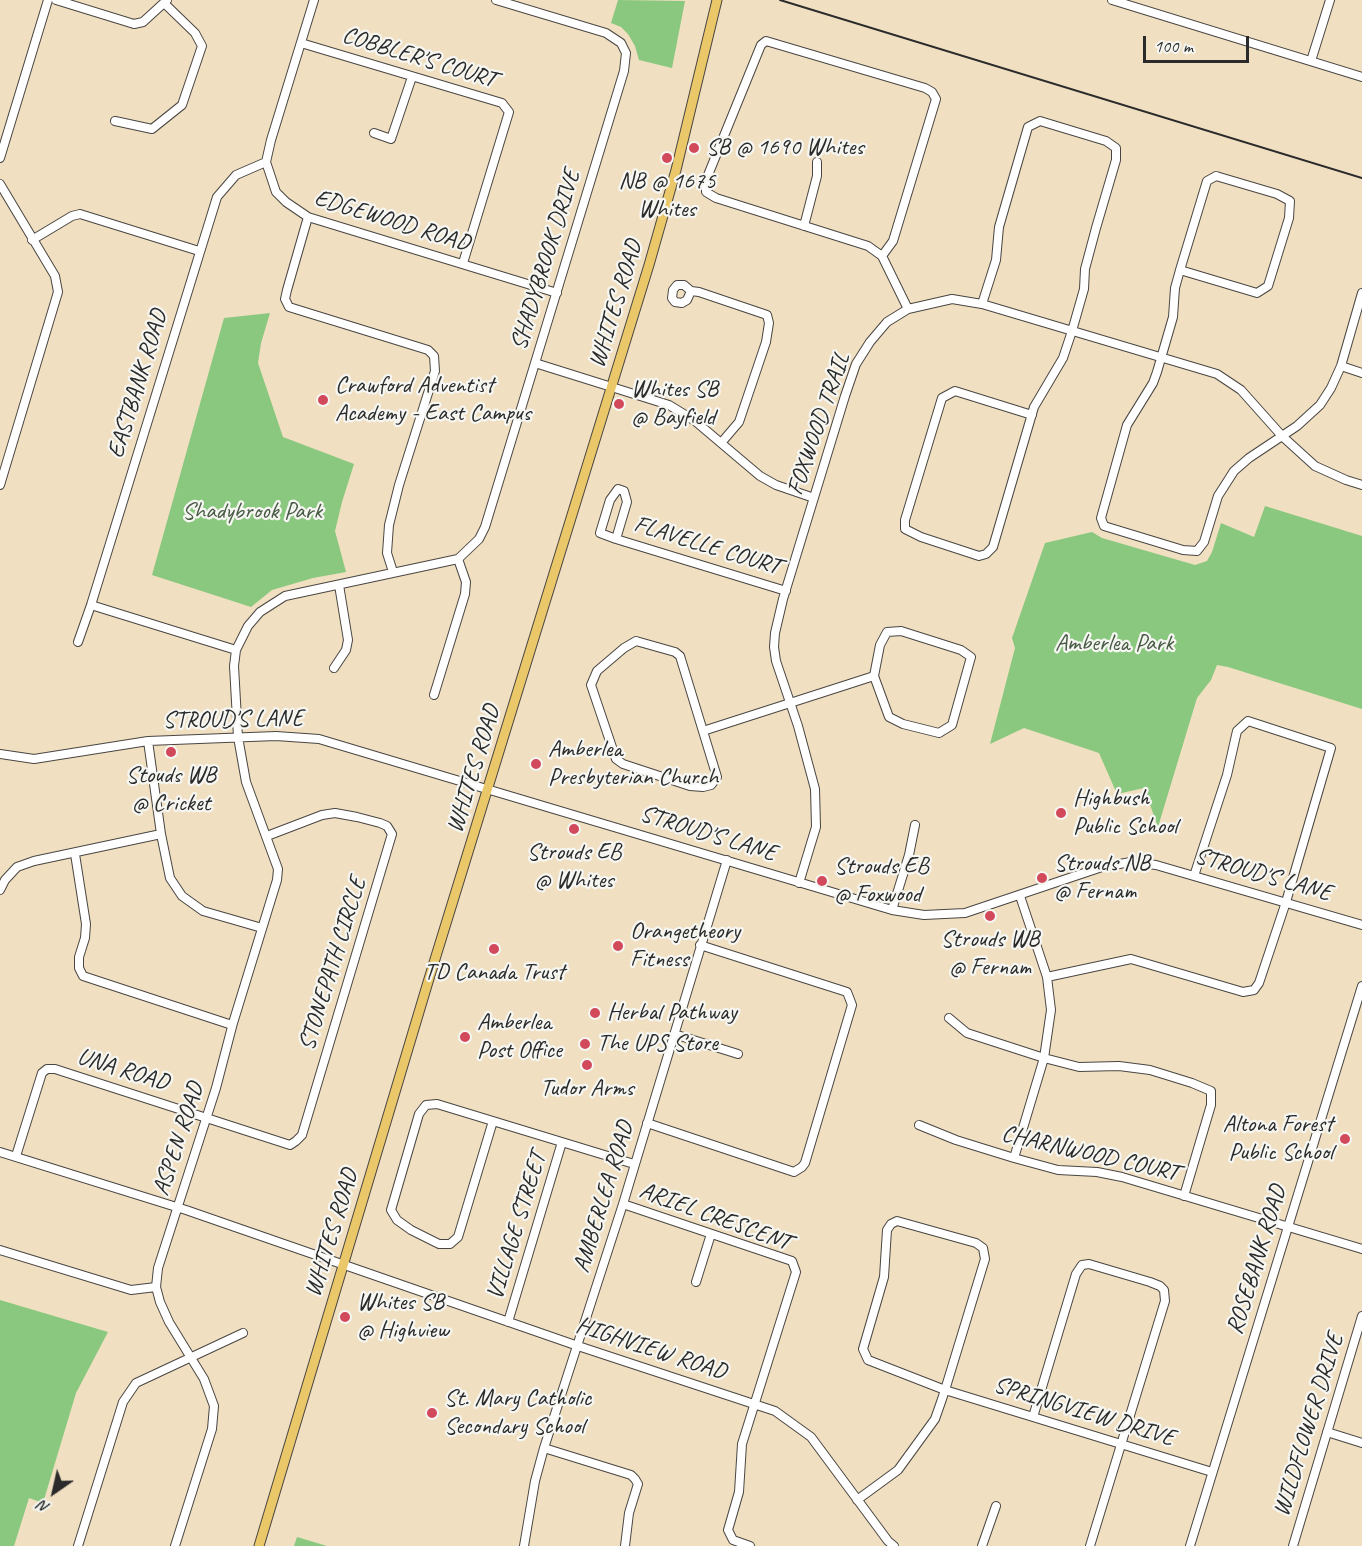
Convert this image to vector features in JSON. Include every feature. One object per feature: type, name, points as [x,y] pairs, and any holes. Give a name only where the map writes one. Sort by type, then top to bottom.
[{"type":"main road","name":"WHITES ROAD","points":[[259,1546],[649,265],[676,170],[716,4]]},
{"type":"street","points":[[0,158],[48,0]]},
{"type":"street","points":[[56,0],[134,24],[142,22],[166,1],[195,33],[202,46],[182,105],[152,129],[115,121]]},
{"type":"street","points":[[266,162],[314,0]]},
{"type":"street","name":"SHADYBROOK DRIVE","points":[[458,559],[475,543],[485,527],[624,71],[627,53],[621,43],[606,33],[496,0]]},
{"type":"street","points":[[1113,0],[1362,77]]},
{"type":"street","points":[[1311,62],[1330,0]]},
{"type":"street","points":[[882,256],[893,241],[936,99],[932,92],[925,88],[766,40],[761,45],[706,180],[706,192],[716,198],[868,246],[882,256],[908,309]]},
{"type":"street","name":"COBBLER'S COURT","points":[[301,43],[502,103],[509,112],[463,263]]},
{"type":"street","points":[[374,133],[391,139],[412,77]]},
{"type":"street","points":[[982,304],[996,260],[999,227],[1028,127],[1040,121],[1106,141],[1116,148],[1116,160],[1085,269],[1084,289],[1072,331],[1063,358],[1032,415],[993,547],[986,554],[979,556],[921,537],[905,529],[905,520],[942,398],[955,391],[1032,415]]},
{"type":"street","name":"EDGEWOOD ROAD","points":[[266,162],[276,192],[308,217],[556,293]]},
{"type":"street","name":"EASTBANK ROAD","points":[[78,642],[217,197],[236,175],[266,162]]},
{"type":"street","points":[[804,226],[817,177],[817,162]]},
{"type":"street","points":[[1180,270],[1257,293],[1268,286],[1289,218],[1290,201],[1277,194],[1216,176],[1207,181],[1180,270],[1175,288],[1173,317],[1153,383],[1127,425],[1101,518],[1104,526],[1183,550],[1197,551],[1204,542],[1218,496],[1234,471],[1309,417],[1332,388],[1341,366],[1362,293]]},
{"type":"street","points":[[0,184],[55,276],[58,292],[0,485]]},
{"type":"street","points":[[32,240],[72,216],[80,214],[199,251]]},
{"type":"street","points":[[308,217],[286,290],[285,300],[289,307],[429,350],[434,356],[435,371],[399,485],[389,525],[387,553],[393,572]]},
{"type":"street","points":[[691,291],[767,315],[769,323],[766,342],[739,422],[721,443]]},
{"type":"street","name":"FOXWOOD TRAIL","points":[[799,883],[816,827],[815,789],[774,648],[775,633],[856,364],[870,342],[887,322],[908,309],[952,299],[982,304],[1217,374],[1241,390],[1282,435],[1315,466],[1362,485]]},
{"type":"street","points":[[535,363],[669,405],[695,421],[768,481],[814,498]]},
{"type":"street","points":[[1341,366],[1362,373]]},
{"type":"street","name":"FLAVELLE COURT","points":[[616,539],[627,502],[624,491],[618,489],[610,500],[600,532],[616,539],[786,591]]},
{"type":"street","points":[[238,737],[234,666],[236,650],[248,626],[260,612],[285,596],[458,559],[466,582],[465,594],[434,695]]},
{"type":"street","points":[[334,668],[346,650],[348,640],[339,585]]},
{"type":"street","points":[[91,605],[236,650]]},
{"type":"street","points":[[901,631],[961,650],[971,657],[952,725],[939,733],[903,724],[889,717],[874,676],[880,645],[887,632],[901,631]]},
{"type":"street","points":[[636,641],[675,651],[680,656],[704,731],[717,777],[711,785],[703,788],[690,786],[623,764],[616,759],[591,685],[593,678],[597,671],[636,641]]},
{"type":"street","points":[[704,731],[874,676]]},
{"type":"street","points":[[1047,977],[1131,959],[1239,990],[1247,992],[1254,990],[1259,983],[1286,902],[1331,748],[1248,721],[1237,731],[1227,776],[1194,876]]},
{"type":"street","name":"STROUD'S LANE","points":[[0,754],[34,759],[148,741],[276,736],[319,739],[892,910],[924,915],[965,913],[1102,867],[1131,862],[1156,865],[1362,925]]},
{"type":"street","name":"ASPEN ROAD","points":[[156,1287],[158,1268],[207,1117],[232,1025],[277,880],[278,869],[246,782],[238,737]]},
{"type":"street","points":[[148,741],[161,834],[170,878],[182,896],[203,911],[262,928]]},
{"type":"street","name":"STONEPATH CIRCLE","points":[[207,1117],[290,1145],[302,1135],[392,834],[387,826],[380,823],[335,813],[322,815],[267,836]]},
{"type":"street","points":[[892,910],[909,855],[915,825]]},
{"type":"street","points":[[0,890],[5,880],[17,867],[34,861],[161,834]]},
{"type":"street","points":[[75,854],[86,924],[85,938],[79,957],[79,968],[83,976],[232,1025]]},
{"type":"street","name":"AMBERLEA ROAD","points":[[524,1546],[535,1481],[544,1448],[623,1204],[727,860]]},
{"type":"street","points":[[1014,1158],[1044,1058],[1052,1010],[1047,977],[1020,896]]},
{"type":"street","points":[[647,1123],[794,1172],[805,1163],[852,1005],[847,992],[700,945]]},
{"type":"street","name":"ROSEBANK ROAD","points":[[1190,1546],[1362,986]]},
{"type":"street","points":[[949,1018],[967,1033],[1044,1058],[1079,1067],[1119,1066],[1150,1070],[1211,1091],[1211,1105],[1184,1196]]},
{"type":"street","points":[[674,1034],[738,1054]]},
{"type":"street","name":"UNA ROAD","points":[[16,1156],[42,1073],[47,1069],[55,1069],[207,1117]]},
{"type":"street","points":[[493,1121],[458,1237],[450,1244],[439,1244],[397,1220],[391,1210],[419,1114],[426,1105],[437,1104],[493,1121],[562,1142],[634,1164]]},
{"type":"street","name":"CHARNWOOD COURT","points":[[919,1125],[956,1140],[1014,1158],[1058,1170],[1097,1172],[1122,1177],[1362,1249]]},
{"type":"street","name":"VILLAGE STREET","points":[[508,1322],[562,1142]]},
{"type":"street","name":"HIGHVIEW ROAD","points":[[0,1152],[177,1207],[578,1346],[775,1411],[811,1437],[894,1546]]},
{"type":"street","name":"ARIEL CRESCENT","points":[[623,1204],[792,1260],[796,1272],[755,1404]]},
{"type":"street","name":"SPRINGVIEW DRIVE","points":[[945,1390],[985,1259],[983,1248],[976,1243],[897,1221],[887,1230],[884,1277],[863,1349],[868,1360],[945,1390],[1212,1472]]},
{"type":"street","points":[[696,1282],[711,1234]]},
{"type":"street","points":[[0,1250],[131,1290],[156,1287],[160,1302],[170,1322],[210,1393],[213,1418],[212,1429],[175,1546]]},
{"type":"street","points":[[1033,1417],[1076,1274],[1082,1265],[1089,1264],[1160,1286],[1164,1290],[1164,1301],[1090,1546]]},
{"type":"street","name":"WILDFLOWER DRIVE","points":[[1293,1546],[1326,1432],[1358,1345],[1362,1316]]},
{"type":"street","points":[[78,1546],[123,1402],[136,1383],[243,1333]]},
{"type":"street","points":[[857,1500],[898,1470],[935,1419],[945,1390]]},
{"type":"street","points":[[750,1546],[733,1540],[728,1530],[739,1492],[742,1444],[755,1404]]},
{"type":"street","points":[[1326,1432],[1362,1443]]},
{"type":"street","points":[[544,1448],[631,1475],[635,1479],[638,1484],[629,1513],[625,1546]]},
{"type":"street","points":[[982,1546],[996,1506]]},
{"type":"green space","points":[[618,0],[685,1],[672,68],[639,60],[628,34],[621,27],[611,23]]},
{"type":"green space","name":"Shadybrook Park","points":[[270,313],[258,363],[283,437],[354,464],[335,531],[346,572],[313,578],[272,590],[251,607],[152,575],[224,318]]},
{"type":"green space","name":"Amberlea Park","points":[[1265,506],[1362,536],[1362,709],[1217,665],[1211,680],[1197,698],[1158,827],[1144,788],[1117,794],[1099,753],[1024,728],[990,744],[1015,648],[1012,638],[1045,543],[1092,532],[1102,538],[1195,565],[1207,561],[1221,523],[1254,537]]},
{"type":"green space","points":[[0,1300],[108,1332],[76,1393],[43,1503],[29,1498],[14,1546],[0,1546]]},
{"type":"green space","points":[[297,1537],[327,1546],[294,1546]]},
{"type":"railway","points":[[780,0],[1362,178]]},
{"type":"place","name":"SB @ 1690 Whites","points":[[694,148]]},
{"type":"place","name":"NB @ 1675 Whites","points":[[667,158]]},
{"type":"place","name":"Crawford Adventist Academy - East Campus","points":[[323,400]]},
{"type":"place","name":"Whites SB @ Bayfield","points":[[619,404]]},
{"type":"place","name":"Stouds WB @ Cricket","points":[[171,752]]},
{"type":"place","name":"Amberlea Presbyterian Church","points":[[536,764]]},
{"type":"place","name":"Highbush Public School","points":[[1061,813]]},
{"type":"place","name":"Strouds EB @ Whites","points":[[574,829]]},
{"type":"place","name":"Strouds NB @ Fernam","points":[[1042,878]]},
{"type":"place","name":"Strouds EB @ Foxwood","points":[[822,881]]},
{"type":"place","name":"Strouds WB @ Fernam","points":[[990,916]]},
{"type":"place","name":"Orangetheory Fitness","points":[[618,946]]},
{"type":"place","name":"TD Canada Trust","points":[[494,949]]},
{"type":"place","name":"Herbal Pathway","points":[[595,1013]]},
{"type":"place","name":"Amberlea Post Office","points":[[465,1037]]},
{"type":"place","name":"The UPS Store","points":[[585,1044]]},
{"type":"place","name":"Tudor Arms","points":[[587,1065]]},
{"type":"place","name":"Altona Forest Public School","points":[[1345,1139]]},
{"type":"place","name":"Whites SB @ Highview","points":[[345,1317]]},
{"type":"place","name":"St. Mary Catholic Secondary School","points":[[432,1413]]}]
